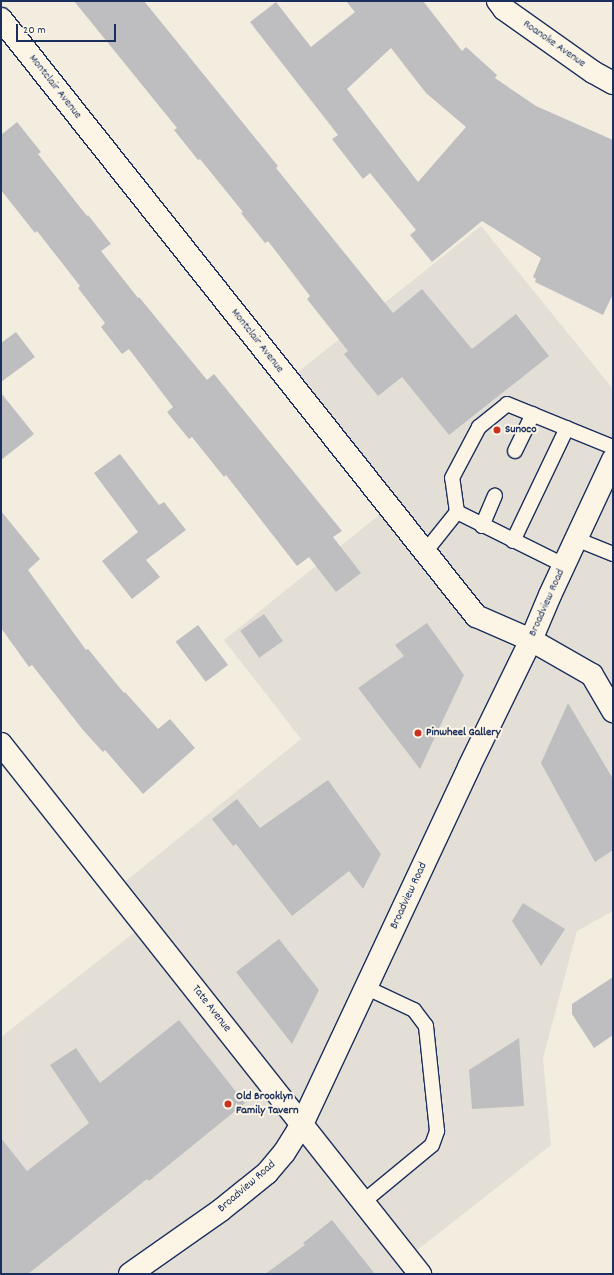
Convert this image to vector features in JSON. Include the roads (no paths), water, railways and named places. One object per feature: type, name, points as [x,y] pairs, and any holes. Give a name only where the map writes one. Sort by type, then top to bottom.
[{"type":"street","name":"Roanoke Avenue","points":[[498,1],[511,14],[593,72],[613,83]]},
{"type":"street","name":"Montclair Avenue","points":[[1,19],[476,616],[530,640],[592,675],[613,711]]},
{"type":"street","name":"Broadview Road","points":[[130,1274],[221,1210],[267,1173],[284,1154],[302,1124],[613,460]]},
{"type":"street","name":"Tate Avenue","points":[[1,744],[420,1274]]},
{"type":"lane","points":[[425,552],[456,512],[452,478],[479,427],[507,404],[613,447]]},
{"type":"lane","points":[[516,451],[533,414]]},
{"type":"lane","points":[[513,541],[567,428]]},
{"type":"lane","points":[[482,526],[495,496]]},
{"type":"lane","points":[[456,512],[564,565]]},
{"type":"lane","points":[[576,539],[613,554]]},
{"type":"lane","points":[[363,1202],[432,1145],[437,1131],[426,1026],[414,1010],[367,988]]},
{"type":"place","name":"Sunoco","points":[[497,430]]},
{"type":"place","name":"Pinwheel Gallery","points":[[418,733]]},
{"type":"place","name":"Old Brooklyn Family Tavern","points":[[228,1104]]}]
